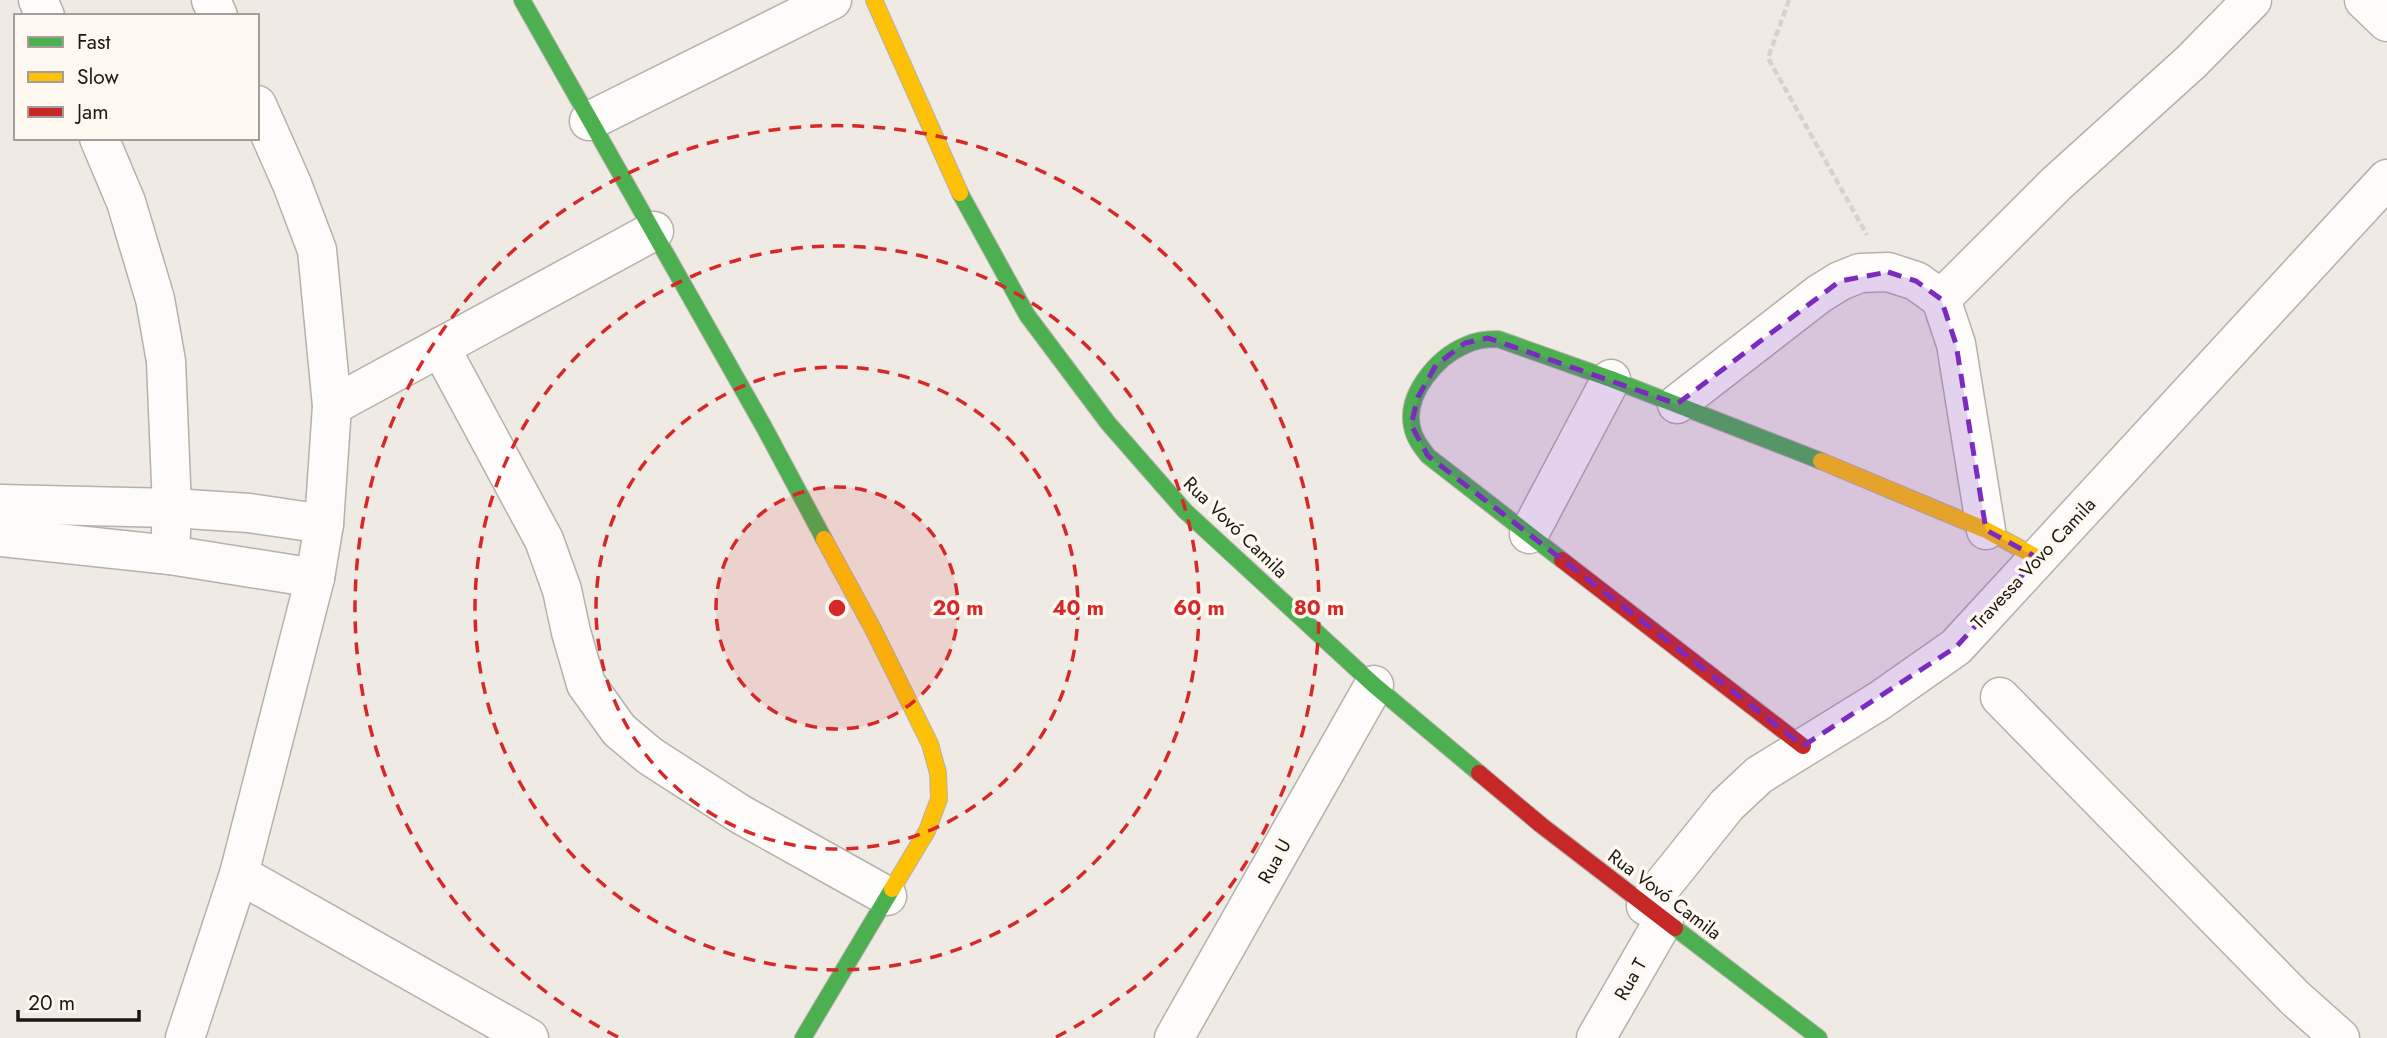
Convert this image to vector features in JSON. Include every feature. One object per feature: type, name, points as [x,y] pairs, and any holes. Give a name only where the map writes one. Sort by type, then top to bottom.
[{"type":"street","points":[[522,0],[654,231],[873,629],[930,744],[938,772],[939,799],[927,831],[803,1038]]},
{"type":"street","points":[[589,121],[832,0]]},
{"type":"street","name":"Rua Vovó Camila","points":[[874,0],[962,198],[1027,315],[1108,423],[1185,511],[1374,685],[1541,825],[1819,1038]]},
{"type":"street","points":[[1941,299],[2056,184],[2191,62],[2252,0]]},
{"type":"street","points":[[2364,0],[2387,22]]},
{"type":"street","points":[[185,1038],[239,874],[315,578],[324,524],[332,406],[317,250],[259,110]]},
{"type":"street","points":[[100,140],[126,202],[155,299],[166,361],[172,508],[170,555]]},
{"type":"street","name":"Travessa Vovo Camila","points":[[1655,913],[1727,805],[1759,775],[1879,701],[1956,647],[2387,179]]},
{"type":"street","points":[[332,406],[654,231]]},
{"type":"street","points":[[1677,404],[1819,294],[1840,281],[1860,273],[1888,272],[1916,281],[1941,299],[1956,344],[1986,530]]},
{"type":"street","points":[[1803,746],[1428,456],[1411,425],[1413,410],[1436,365],[1465,343],[1488,338],[1499,339],[1772,440],[1986,530],[2038,558]]},
{"type":"street","points":[[440,347],[544,540],[562,590],[586,684],[619,730],[650,756],[740,814],[887,896]]},
{"type":"street","points":[[1529,534],[1611,379]]},
{"type":"street","points":[[0,504],[172,508],[249,513],[324,524]]},
{"type":"street","points":[[0,537],[170,555],[315,578]]},
{"type":"street","name":"Rua U","points":[[1174,1038],[1374,685]]},
{"type":"street","points":[[2000,697],[2295,998],[2340,1038]]},
{"type":"street","points":[[239,874],[529,1038]]},
{"type":"street","name":"Rua T","points":[[1596,1038],[1655,913]]},
{"type":"path","points":[[1789,0],[1768,58],[1888,272]]},
{"type":"highlighted area","points":[[1888,272],[1916,281],[1941,299],[1956,344],[1986,530],[2038,558],[1956,647],[1803,746],[1428,456],[1411,425],[1418,397],[1436,365],[1465,343],[1488,338],[1677,404],[1840,281]]},
{"type":"traffic: fast","points":[[522,0],[764,427],[824,539]]},
{"type":"traffic: fast","points":[[960,193],[1027,315],[1108,423],[1185,511],[1374,685],[1479,773]]},
{"type":"traffic: fast","points":[[1562,560],[1428,456],[1414,435],[1411,414],[1418,390],[1444,358],[1470,343],[1498,339],[1611,379],[1821,461]]},
{"type":"traffic: fast","points":[[803,1038],[892,889]]},
{"type":"traffic: fast","points":[[1675,928],[1819,1038]]},
{"type":"traffic: slow","points":[[874,0],[960,193]]},
{"type":"traffic: slow","points":[[1821,461],[1986,530],[2038,558]]},
{"type":"traffic: slow","points":[[824,539],[873,629],[930,744],[938,773],[939,799],[927,831],[892,889]]},
{"type":"traffic: jam","points":[[1562,560],[1803,746]]},
{"type":"traffic: jam","points":[[1479,773],[1541,825],[1675,928]]}]
